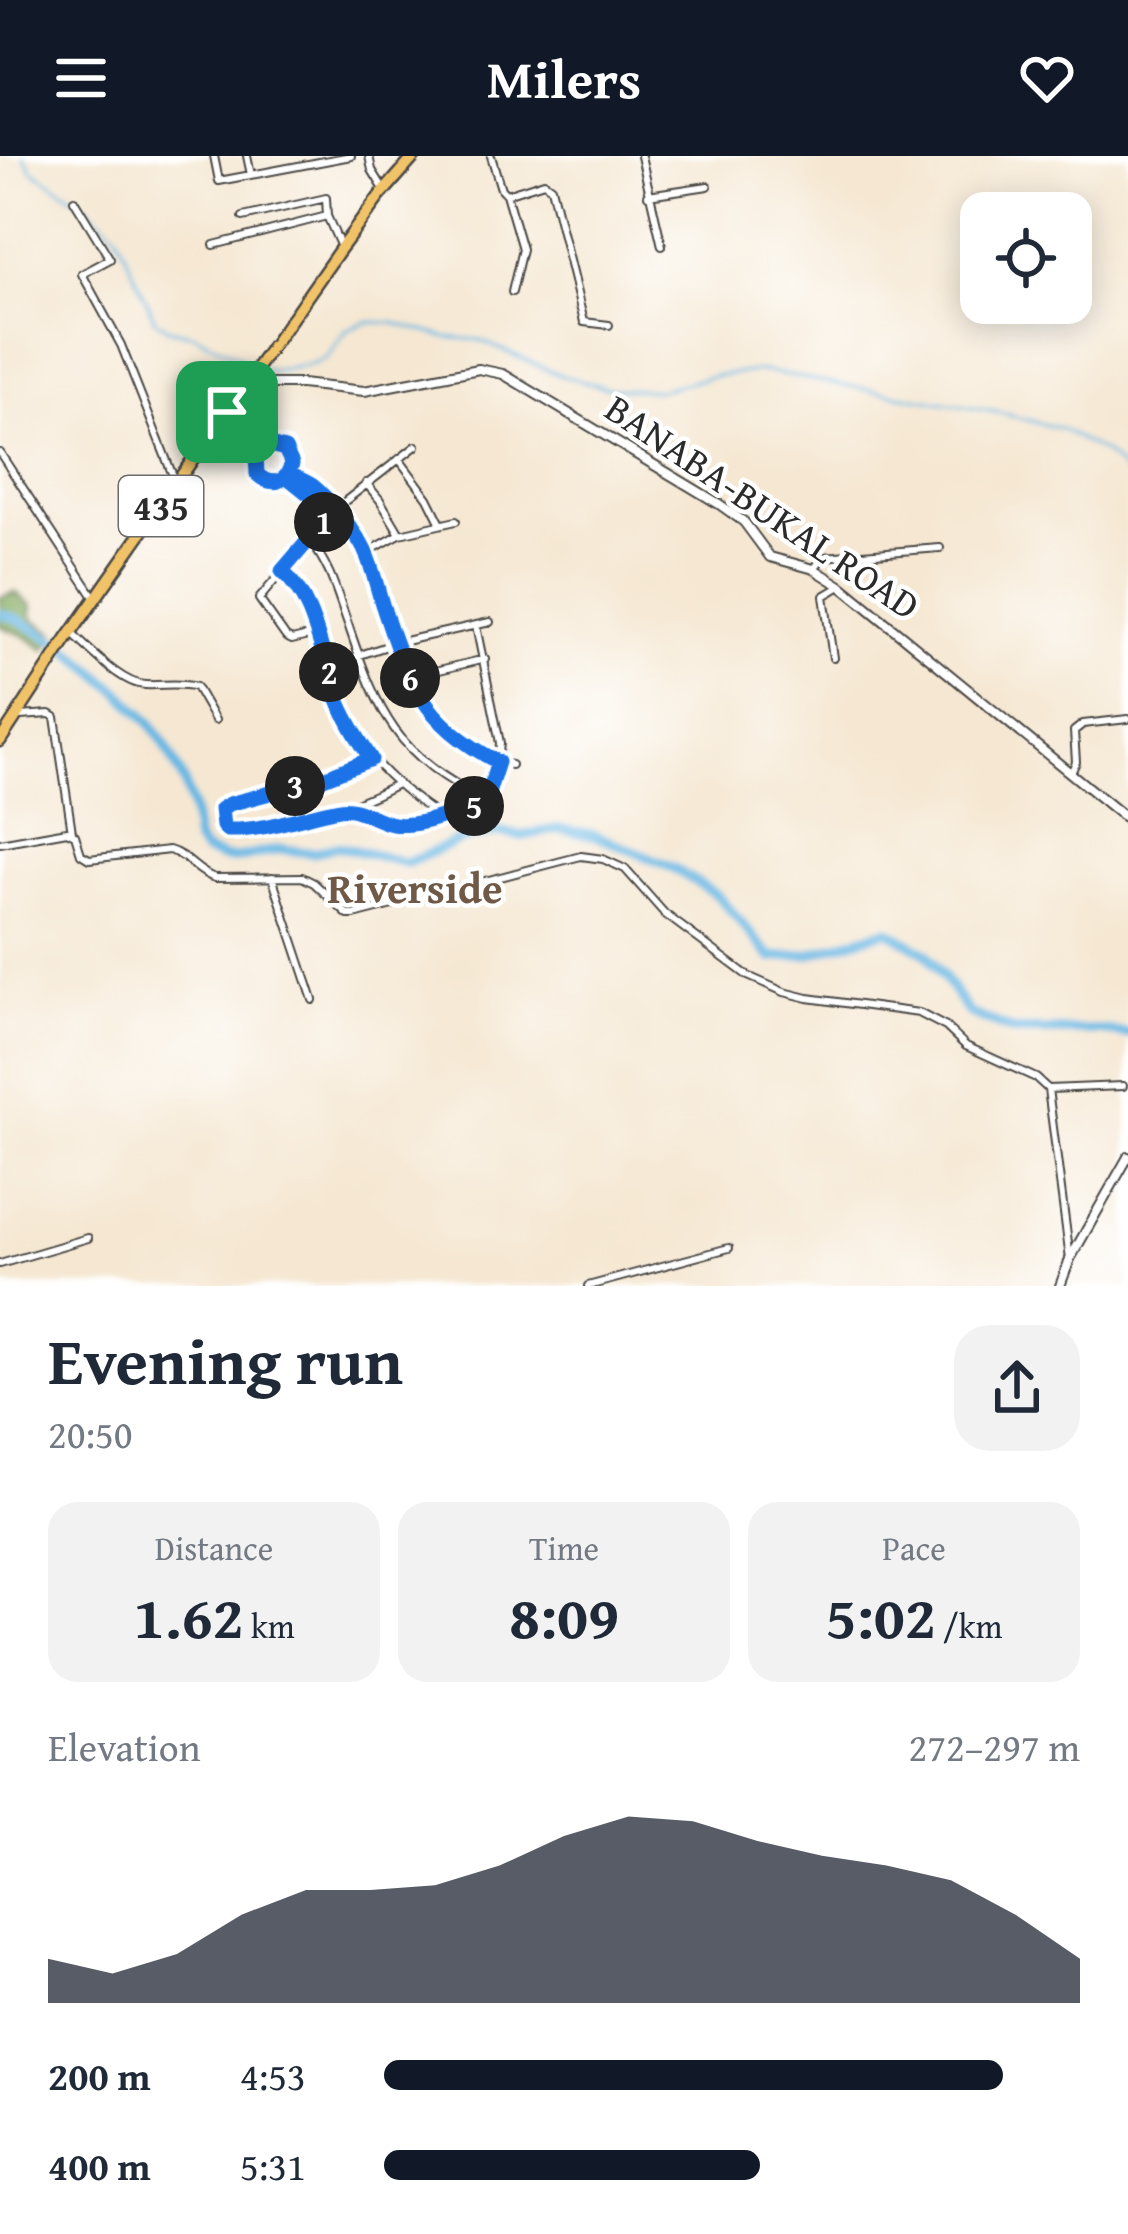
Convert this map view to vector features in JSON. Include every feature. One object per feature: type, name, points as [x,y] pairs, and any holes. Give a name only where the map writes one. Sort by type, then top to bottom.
[{"type":"main road","name":"435","points":[[0,738],[244,384],[341,248],[415,156]]},
{"type":"street","points":[[214,156],[219,181],[314,159],[351,156]]},
{"type":"street","points":[[248,156],[251,175]]},
{"type":"street","points":[[280,156],[283,169]]},
{"type":"street","points":[[369,156],[385,190]]},
{"type":"street","points":[[491,156],[522,249],[512,292]]},
{"type":"street","points":[[652,156],[641,157],[662,246]]},
{"type":"street","points":[[506,194],[544,182],[551,187],[584,322],[609,325]]},
{"type":"street","points":[[648,195],[708,186]]},
{"type":"street","points":[[243,217],[326,198],[327,216],[341,248]]},
{"type":"street","points":[[74,200],[110,259],[82,274],[122,345],[176,484]]},
{"type":"street","points":[[214,245],[327,216]]},
{"type":"street","name":"BANABA-BUKAL ROAD","points":[[244,384],[364,391],[491,369],[719,504],[744,522],[770,557],[814,569],[841,586],[1128,820]]},
{"type":"street","points":[[227,412],[258,453]]},
{"type":"street","points":[[213,433],[258,453]]},
{"type":"street","points":[[270,445],[285,449],[291,459],[288,475],[273,482],[261,478],[255,468],[258,453],[270,445]]},
{"type":"street","points":[[316,634],[286,637],[259,599],[335,513],[416,446]]},
{"type":"street","points":[[0,453],[95,600]]},
{"type":"street","points":[[399,459],[441,524]]},
{"type":"street","points":[[288,475],[335,513],[366,553],[395,643],[434,716],[472,748],[511,765]]},
{"type":"street","points":[[366,483],[400,534]]},
{"type":"street","points":[[366,553],[400,534],[456,520]]},
{"type":"street","points":[[309,540],[329,568],[358,655],[396,733],[437,773],[486,800]]},
{"type":"street","points":[[814,569],[823,557],[940,548]]},
{"type":"street","points":[[282,571],[300,593],[349,725],[395,785],[439,816]]},
{"type":"street","points":[[833,658],[824,596],[841,586]]},
{"type":"street","points":[[317,672],[395,643],[490,622]]},
{"type":"street","points":[[345,807],[398,825],[486,800],[500,743],[476,626]]},
{"type":"street","points":[[69,636],[130,683],[196,686],[215,720]]},
{"type":"street","points":[[410,677],[484,659]]},
{"type":"street","points":[[9,719],[54,716],[72,832],[81,854],[89,859],[169,850],[215,878],[308,879],[348,915],[581,856],[603,859],[625,869],[665,914],[748,976],[808,998],[920,1013],[946,1027],[966,1046],[1036,1078],[1048,1089],[1070,1259]]},
{"type":"street","points":[[1071,773],[1076,762],[1074,731],[1083,724],[1128,719]]},
{"type":"street","points":[[371,759],[328,777],[229,804],[221,809],[221,817],[227,830],[240,831],[315,816],[395,785]]},
{"type":"street","points":[[0,843],[72,832]]},
{"type":"street","points":[[272,877],[313,1000]]},
{"type":"street","points":[[1048,1089],[1123,1086]]},
{"type":"street","points":[[1060,1286],[1070,1259],[1128,1157]]},
{"type":"street","points":[[0,1264],[88,1238]]},
{"type":"street","points":[[588,1286],[729,1248]]},
{"type":"green space","points":[[15,592],[33,606],[33,619],[55,634],[45,650],[0,626],[0,597]]},
{"type":"waterway","points":[[24,156],[32,170],[86,205],[117,234],[155,320],[255,366]]},
{"type":"waterway","points":[[264,370],[309,365],[326,358],[347,330],[367,322],[394,323],[479,340],[563,376],[609,388],[659,390],[718,375],[763,371],[1001,413],[1061,429],[1104,453],[1128,475]]},
{"type":"waterway","points":[[0,614],[64,646],[150,723],[183,780],[196,841],[204,851],[235,859],[281,849],[313,853],[337,846],[407,863],[462,839],[498,832],[521,836],[559,829],[595,835],[673,868],[717,895],[772,958],[810,954],[887,930],[926,953],[969,1013],[1013,1031],[1128,1034]]},
{"type":"district","name":"Riverside","points":[[415,887]]},
{"type":"route","points":[[227,412],[213,433],[256,456],[255,468],[261,478],[279,481],[284,478],[286,476],[289,473],[313,487],[356,537],[421,699],[452,733],[498,762],[486,800],[477,806],[398,825],[345,807],[240,831],[223,826],[221,809],[229,804],[316,781],[371,759],[334,691],[309,612],[282,571],[332,513],[286,476],[292,464],[285,449],[270,445],[260,450],[227,412]]}]
